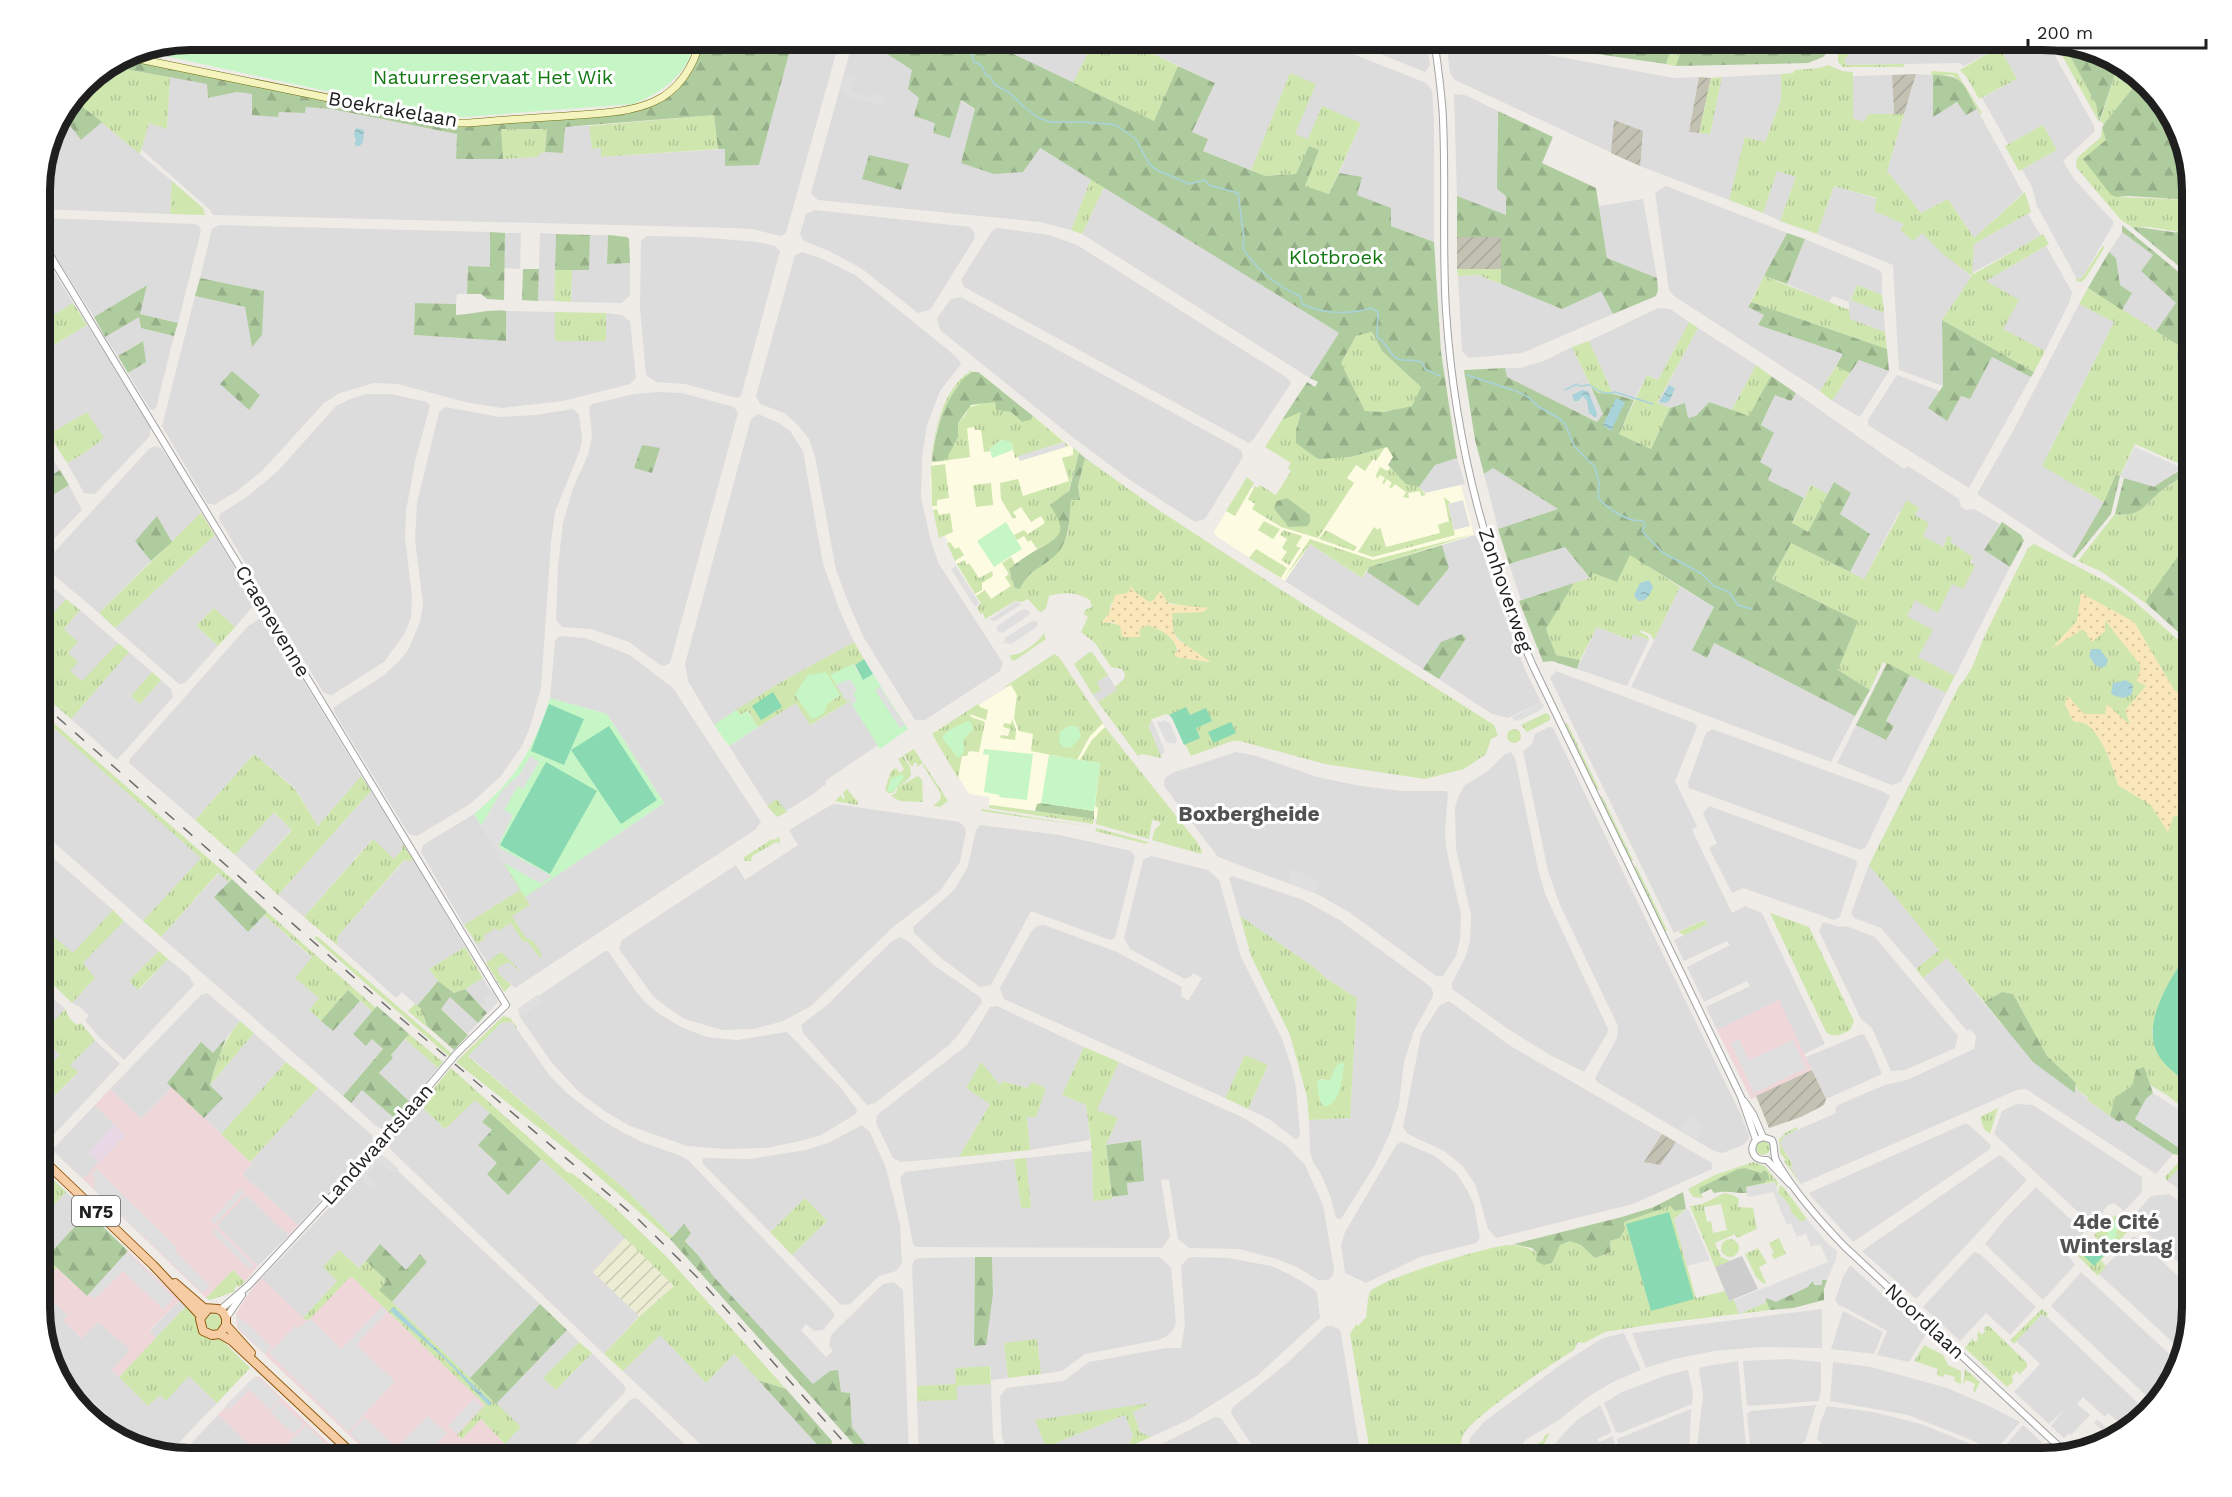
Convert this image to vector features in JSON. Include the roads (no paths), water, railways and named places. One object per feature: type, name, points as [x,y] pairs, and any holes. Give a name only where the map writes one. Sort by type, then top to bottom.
[{"type":"main road","name":"Boekrakelaan","points":[[139,59],[422,117],[454,123],[469,123],[618,112],[644,107],[666,96],[682,80],[698,50]]},
{"type":"main road","name":"N75","points":[[50,1167],[201,1316],[203,1331],[212,1335],[220,1334],[232,1341],[347,1448]]},
{"type":"main road","name":"N75","points":[[153,1266],[208,1310]]},
{"type":"main road","points":[[201,1316],[208,1310],[220,1310]]},
{"type":"main road","name":"N75","points":[[220,1310],[226,1322],[262,1367]]},
{"type":"main road","points":[[220,1334],[226,1322]]},
{"type":"street","name":"Zonhoverweg","points":[[1435,50],[1443,121],[1443,251],[1449,352],[1467,461],[1484,529],[1508,604],[1536,673],[1763,1137]]},
{"type":"street","name":"Craenevenne","points":[[50,255],[506,1005]]},
{"type":"street","name":"Landwaartslaan","points":[[220,1310],[249,1285],[379,1146],[456,1054],[506,1005]]},
{"type":"street","name":"Zonhoverweg","points":[[1742,1097],[1756,1140]]},
{"type":"street","points":[[1756,1140],[1763,1137]]},
{"type":"street","name":"Noordlaan","points":[[1763,1137],[1769,1138],[1774,1143],[1773,1154],[1790,1184]]},
{"type":"street","name":"Noordlaan","points":[[1756,1140],[1752,1147],[1754,1155],[1758,1159],[1767,1160],[1820,1221],[1852,1253],[2059,1446]]},
{"type":"street","points":[[1767,1160],[1773,1154]]},
{"type":"street","name":"Landwaartslaan","points":[[226,1322],[249,1285]]},
{"type":"water","points":[[356,128],[364,130],[363,142],[360,146],[354,143]]},
{"type":"water","points":[[1669,385],[1675,388],[1670,400],[1666,403],[1659,402]]},
{"type":"water","points":[[1582,390],[1588,391],[1597,413],[1596,418],[1589,413],[1587,401],[1583,396],[1578,401],[1574,401],[1572,395]]},
{"type":"water","points":[[1616,398],[1625,402],[1611,431],[1603,425]]},
{"type":"water","points":[[1649,580],[1653,587],[1651,592],[1646,599],[1638,601],[1634,595],[1640,583]]},
{"type":"water","points":[[2091,649],[2100,649],[2108,660],[2106,666],[2101,668],[2095,665],[2089,656]]},
{"type":"water","points":[[2126,680],[2133,685],[2130,695],[2122,698],[2111,694],[2113,683]]},
{"type":"water","points":[[394,1307],[492,1403],[490,1405],[446,1360],[390,1310]]},
{"type":"waterway","points":[[964,50],[971,53],[974,62],[981,65],[994,84],[1011,94],[1039,118],[1051,122],[1116,125],[1136,139],[1148,162],[1155,169],[1189,184],[1205,180],[1209,185],[1238,193],[1244,238],[1243,248],[1261,270],[1284,288],[1301,297],[1302,304],[1310,307],[1336,312],[1354,312],[1371,308],[1378,312],[1377,337],[1392,354],[1398,359],[1423,363],[1425,369],[1440,376]]},
{"type":"waterway","points":[[1467,375],[1516,391],[1559,418],[1565,424],[1575,447],[1595,467],[1599,483],[1598,498],[1601,501],[1624,517],[1643,521],[1645,525],[1642,531],[1662,552],[1702,574],[1714,586],[1729,592],[1738,605],[1752,609]]},
{"type":"waterway","points":[[1565,390],[1577,384],[1579,386],[1590,385],[1602,392],[1615,392],[1653,404]]},
{"type":"railway","points":[[50,711],[391,1010],[639,1220],[701,1281],[849,1448]]},
{"type":"district","name":"Boxbergheide","points":[[1249,813]]},
{"type":"district","name":"4de Cité Winterslag","points":[[2116,1233]]},
{"type":"park label","name":"Natuurreservaat Het Wik","points":[[493,77]]},
{"type":"park label","name":"Klotbroek","points":[[1336,257]]}]
